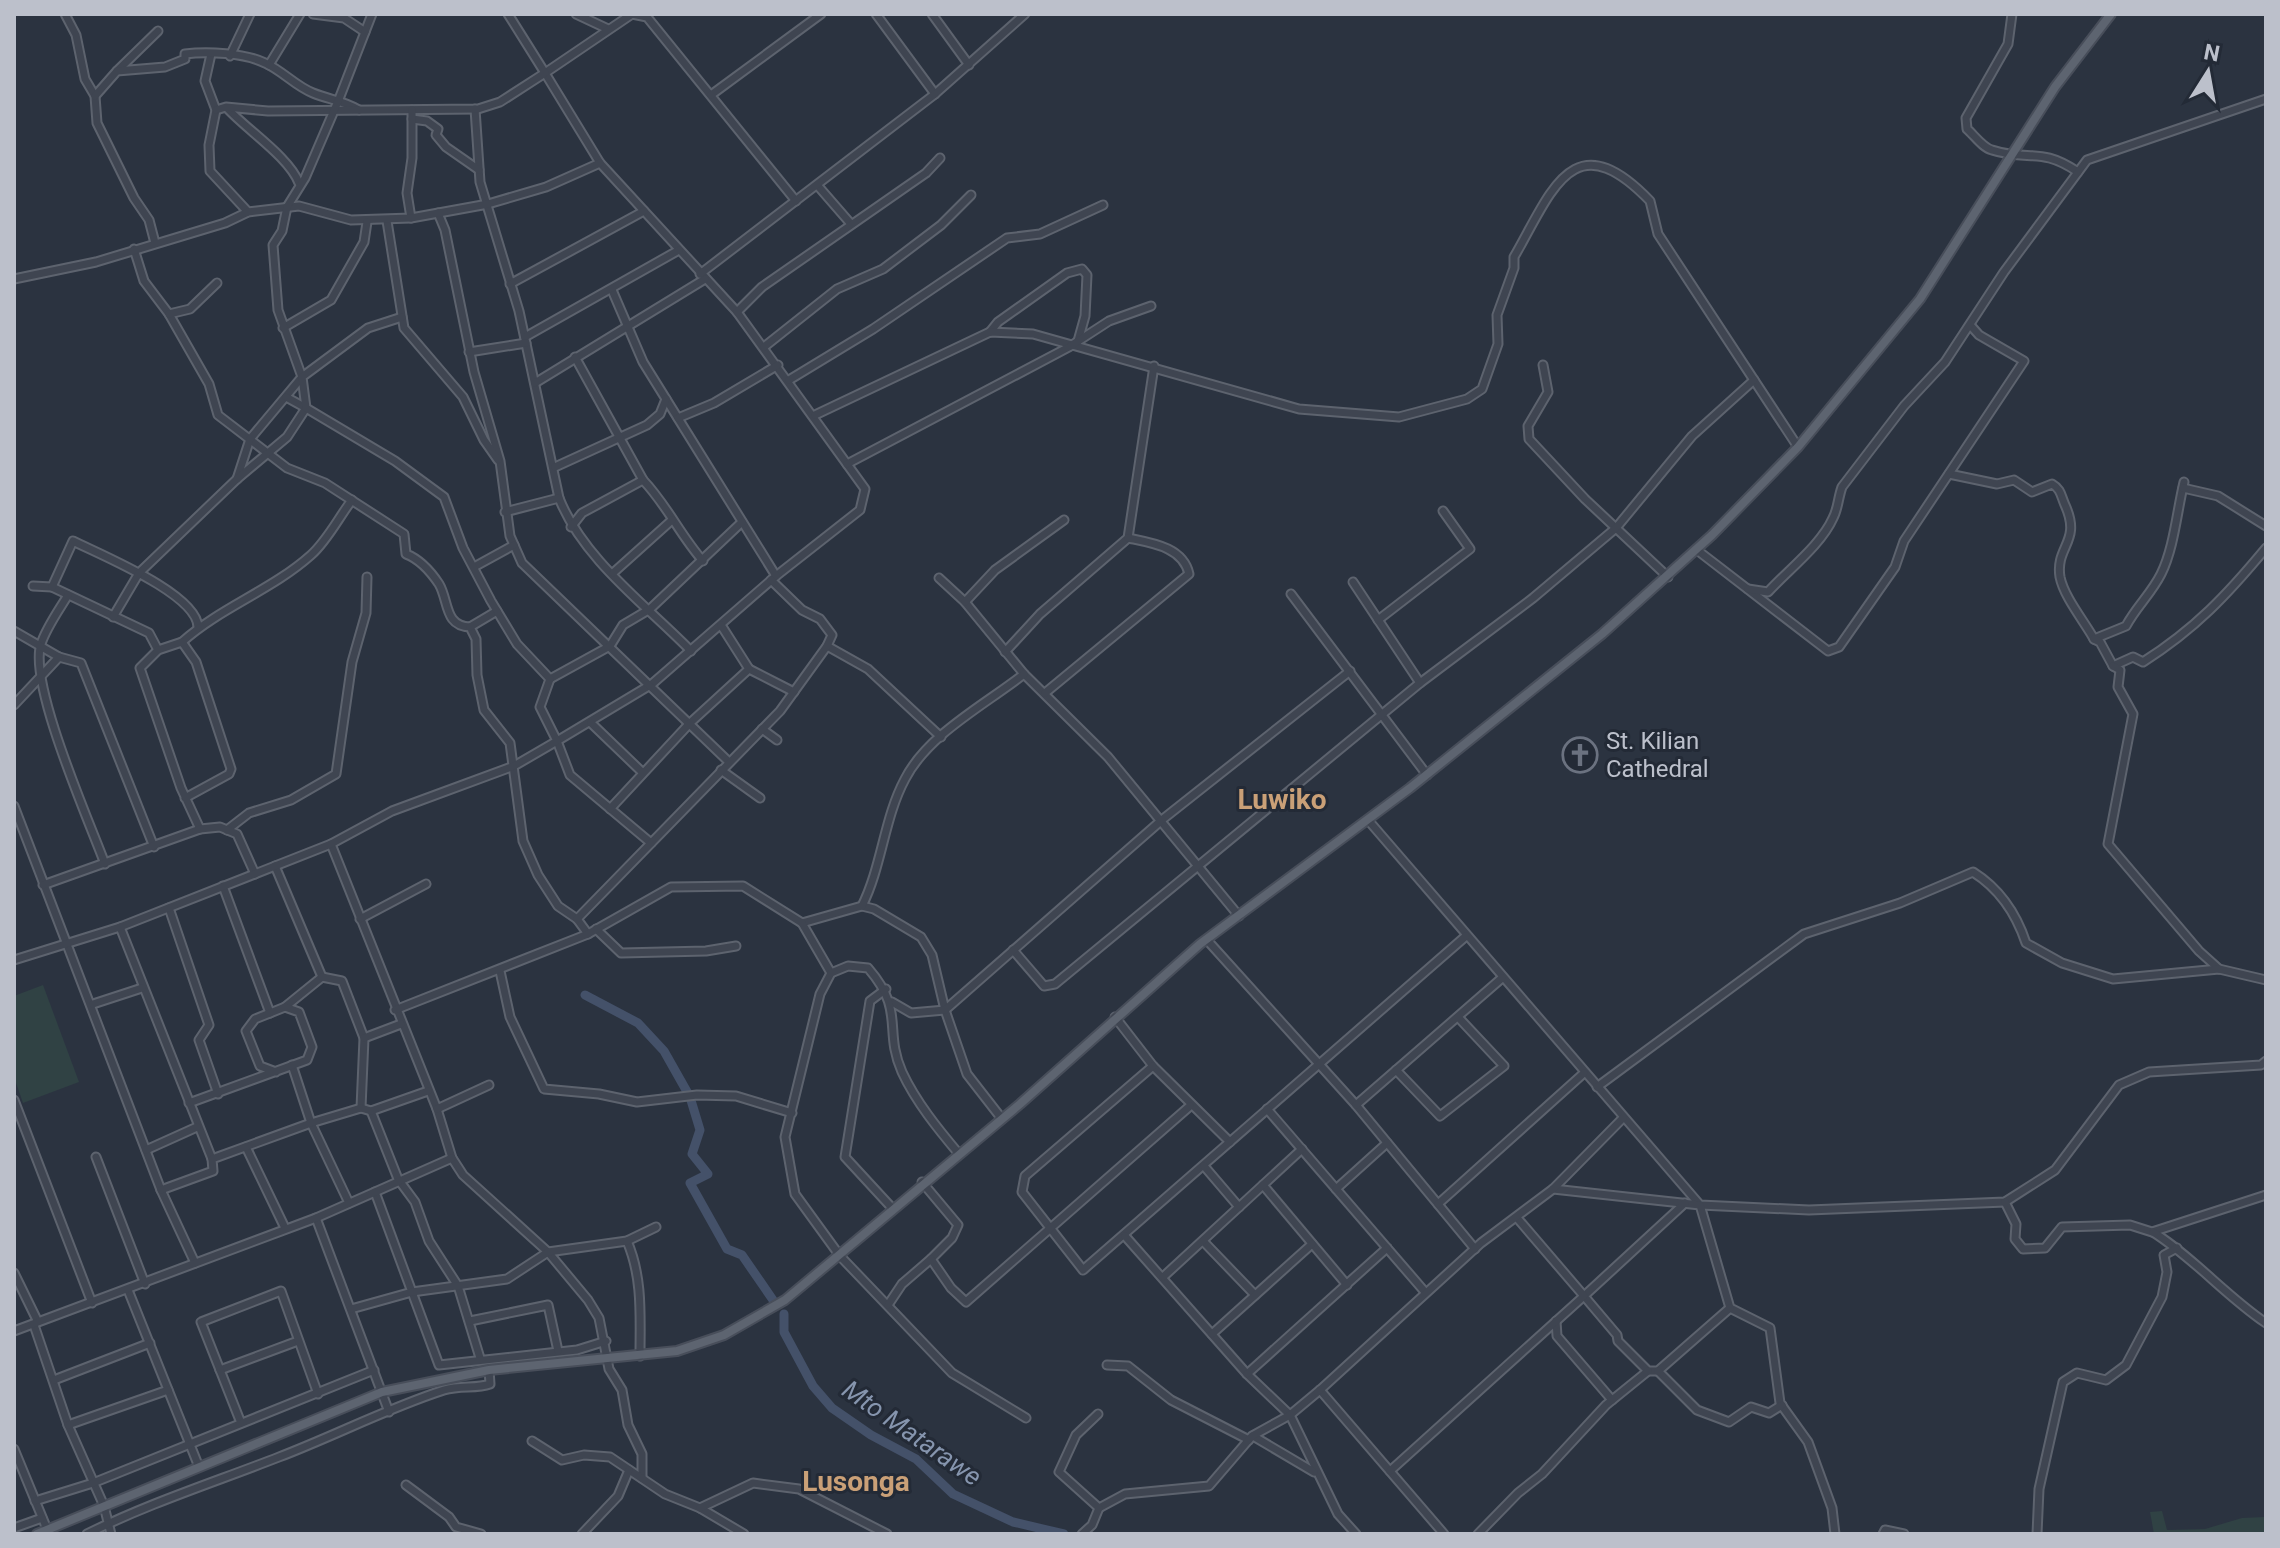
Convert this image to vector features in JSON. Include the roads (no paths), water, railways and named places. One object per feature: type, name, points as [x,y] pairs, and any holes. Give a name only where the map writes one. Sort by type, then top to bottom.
[{"type":"main road","points":[[37,1534],[382,1392],[489,1370],[677,1351],[724,1335],[785,1300],[840,1256],[922,1182],[1002,1119],[1115,1017],[1207,940],[1427,775],[1697,550],[1798,447],[1920,299],[2055,87],[2111,14]]},
{"type":"street","points":[[65,14],[76,35],[85,79],[95,96],[97,123],[134,198],[149,220],[155,243]]},
{"type":"street","points":[[230,56],[250,14]]},
{"type":"street","points":[[269,65],[300,14]]},
{"type":"street","points":[[313,14],[344,18],[365,32]]},
{"type":"street","points":[[113,617],[139,573],[237,479],[287,437],[306,408],[302,377],[283,328],[273,245],[282,231],[287,207],[299,183],[305,178],[335,109],[372,14]]},
{"type":"street","points":[[14,960],[70,945],[169,908],[331,844],[392,811],[514,766],[652,684],[774,578],[860,510],[865,489],[815,415],[737,312],[600,163],[508,14]]},
{"type":"street","points":[[576,14],[608,29]]},
{"type":"street","points":[[216,110],[226,107],[268,111],[475,109],[500,102],[632,14],[647,17],[796,201]]},
{"type":"street","points":[[711,95],[821,14]]},
{"type":"street","points":[[876,14],[935,94]]},
{"type":"street","points":[[932,14],[969,65]]},
{"type":"street","points":[[535,383],[703,276],[935,94],[1025,14]]},
{"type":"street","points":[[2012,14],[2008,44],[1966,118],[1967,129],[1991,150],[2013,155],[2044,154],[2078,172]]},
{"type":"street","points":[[95,96],[158,31]]},
{"type":"street","points":[[117,71],[165,67],[185,59],[185,54],[230,56],[269,65],[316,95],[339,99],[363,111]]},
{"type":"street","points":[[211,54],[205,81],[207,95],[216,110],[209,145],[210,171],[248,212]]},
{"type":"street","points":[[1748,589],[1768,592],[1827,528],[1835,515],[1835,502],[1842,487],[1904,406],[1945,362],[2004,272],[2087,160],[2266,99]]},
{"type":"street","points":[[226,107],[243,127],[267,144],[295,172],[299,183]]},
{"type":"street","points":[[475,109],[479,170],[526,340],[555,467],[559,498],[571,527],[691,651]]},
{"type":"street","points":[[411,218],[407,193],[412,158],[412,110]]},
{"type":"street","points":[[412,119],[427,121],[438,129],[436,135],[446,147],[479,170]]},
{"type":"street","points":[[737,312],[762,287],[926,173],[940,158]]},
{"type":"street","points":[[14,279],[96,262],[225,223],[248,212],[312,207],[367,222],[411,218],[488,204],[546,187],[600,163]]},
{"type":"street","points":[[990,332],[1033,334],[1069,347],[1154,366],[1299,409],[1399,417],[1467,399],[1482,389],[1489,373],[1498,344],[1497,315],[1514,268],[1514,257],[1557,184],[1572,166],[1588,163],[1601,165],[1650,201],[1658,234],[1798,447]]},
{"type":"street","points":[[818,186],[851,224]]},
{"type":"street","points":[[764,347],[837,289],[883,269],[941,225],[971,195]]},
{"type":"street","points":[[789,380],[873,329],[1007,238],[1040,234],[1103,205]]},
{"type":"street","points":[[510,284],[644,211]]},
{"type":"street","points":[[438,213],[445,230],[469,352],[500,461],[505,512],[522,563],[652,684],[729,762]]},
{"type":"street","points":[[387,221],[404,328],[463,397],[484,440],[500,461]]},
{"type":"street","points":[[283,328],[331,300],[364,242],[367,222]]},
{"type":"street","points":[[134,249],[144,281],[169,314],[209,384],[218,415],[268,455],[352,500],[404,534],[406,554],[416,558],[440,586],[450,617],[461,626],[470,627],[497,611]]},
{"type":"street","points":[[469,352],[526,340],[679,250]]},
{"type":"street","points":[[815,415],[990,332],[998,322],[1067,273],[1082,269],[1087,275],[1085,316],[1078,341]]},
{"type":"street","points":[[169,314],[190,309],[217,283]]},
{"type":"street","points":[[577,919],[762,729],[794,692],[832,635],[820,619],[802,610],[774,578],[643,362],[612,290]]},
{"type":"street","points":[[847,464],[1069,347],[1109,321],[1151,306]]},
{"type":"street","points":[[237,479],[250,439],[302,377],[368,328],[402,317]]},
{"type":"street","points":[[1697,550],[1828,651],[1839,647],[1895,567],[1904,541],[2024,361],[1979,335],[1971,326]]},
{"type":"street","points":[[575,357],[643,480],[665,503],[672,520],[703,561]]},
{"type":"street","points":[[678,418],[714,403],[778,365]]},
{"type":"street","points":[[1543,365],[1548,392],[1528,426],[1529,439],[1668,577]]},
{"type":"street","points":[[1005,652],[1040,614],[1128,538],[1154,366]]},
{"type":"street","points":[[1013,950],[1044,986],[1055,984],[1197,864],[1420,683],[1533,598],[1616,528],[1692,436],[1754,380]]},
{"type":"street","points":[[286,397],[395,461],[444,497],[497,611],[517,644],[550,679]]},
{"type":"street","points":[[555,467],[655,420],[666,399]]},
{"type":"street","points":[[1949,474],[1997,484],[2014,480],[2032,492],[2052,484],[2058,487],[2073,520],[2073,534],[2060,561],[2060,579],[2094,639],[2100,642],[2113,666],[2120,670],[2118,687],[2133,714],[2108,844],[2199,951],[2219,969]]},
{"type":"street","points":[[571,527],[582,513],[643,480]]},
{"type":"street","points":[[2094,639],[2126,626],[2148,598],[2163,570],[2183,485],[2218,496],[2266,526]]},
{"type":"street","points":[[505,512],[559,498]]},
{"type":"street","points":[[200,829],[185,798],[140,668],[158,650],[182,642],[198,627],[313,554],[352,500]]},
{"type":"street","points":[[1378,620],[1470,549],[1443,511]]},
{"type":"street","points":[[613,573],[672,520]]},
{"type":"street","points":[[965,602],[995,570],[1064,520]]},
{"type":"street","points":[[651,843],[570,775],[540,707],[550,679],[610,646],[623,625],[650,609],[742,522]]},
{"type":"street","points":[[1045,693],[1189,574],[1186,561],[1175,552],[1128,538]]},
{"type":"street","points":[[52,587],[73,541],[139,573],[186,606],[198,621],[198,627]]},
{"type":"street","points":[[474,567],[514,545]]},
{"type":"street","points":[[2113,666],[2133,657],[2143,662],[2170,646],[2235,588],[2266,548]]},
{"type":"street","points":[[227,830],[249,813],[291,800],[336,774],[352,662],[366,613],[367,577]]},
{"type":"street","points":[[939,578],[965,602],[1024,674],[1163,819],[1239,916]]},
{"type":"street","points":[[1353,582],[1420,683]]},
{"type":"street","points":[[33,586],[52,587],[149,633],[158,650]]},
{"type":"street","points":[[1291,594],[1427,775]]},
{"type":"street","points":[[68,595],[40,646],[47,708],[105,864]]},
{"type":"street","points":[[721,625],[749,669],[794,692]]},
{"type":"street","points":[[470,627],[476,639],[477,675],[484,710],[510,743],[523,841],[538,875],[558,906],[577,919],[588,934]]},
{"type":"street","points":[[14,631],[59,657],[81,663],[154,847]]},
{"type":"street","points":[[182,642],[196,662],[231,769],[229,774],[185,798]]},
{"type":"street","points":[[827,646],[868,669],[941,737]]},
{"type":"street","points":[[14,705],[43,678],[59,657]]},
{"type":"street","points":[[610,809],[690,723],[749,669]]},
{"type":"street","points":[[889,999],[911,1013],[945,1010],[1163,819],[1350,671]]},
{"type":"street","points":[[862,906],[874,882],[896,800],[906,776],[941,737],[1024,674]]},
{"type":"street","points":[[591,723],[642,772]]},
{"type":"street","points":[[762,729],[777,740]]},
{"type":"street","points":[[721,770],[760,798]]},
{"type":"street","points":[[14,806],[93,1004],[161,1190],[195,1263]]},
{"type":"street","points":[[1368,820],[1700,1205],[1730,1308],[1770,1328],[1782,1405],[1808,1442],[1832,1508],[1835,1534]]},
{"type":"street","points":[[43,885],[200,829],[220,827],[237,834],[255,874]]},
{"type":"street","points":[[331,844],[437,1109],[452,1158],[463,1175],[500,1205],[548,1252],[588,1300],[606,1341],[609,1369],[622,1390],[628,1425],[642,1454],[642,1478]]},
{"type":"street","points":[[275,866],[322,977]]},
{"type":"street","points":[[1597,1087],[1804,934],[1900,903],[1973,872],[1991,883],[2018,920],[2026,943],[2062,963],[2113,979],[2219,969],[2266,980]]},
{"type":"street","points":[[360,919],[426,884]]},
{"type":"street","points":[[223,886],[270,1013]]},
{"type":"street","points":[[395,1010],[588,934],[671,887],[743,886],[802,923],[831,973]]},
{"type":"street","points":[[802,923],[862,906],[874,909],[921,937],[932,955],[945,1010],[967,1074],[1002,1119]]},
{"type":"street","points":[[169,908],[209,1025],[199,1040],[218,1094]]},
{"type":"street","points":[[120,927],[212,1159],[213,1171],[161,1190]]},
{"type":"street","points":[[596,929],[621,953],[706,951],[736,946]]},
{"type":"street","points":[[1153,1066],[1025,1176],[1022,1192],[1083,1270],[1466,936]]},
{"type":"street","points":[[1207,940],[1356,1105],[1475,1249]]},
{"type":"street","points":[[959,1154],[902,1071],[886,989],[868,968],[848,966],[831,973],[820,994],[785,1137],[795,1194],[840,1256],[952,1373],[1026,1418]]},
{"type":"street","points":[[500,971],[510,1017],[544,1089],[599,1094],[637,1102],[697,1095],[736,1096],[792,1113]]},
{"type":"street","points":[[276,1072],[260,1066],[246,1031],[255,1019],[285,1007],[322,977]]},
{"type":"street","points":[[322,977],[342,981],[364,1038],[361,1108]]},
{"type":"street","points":[[1356,1105],[1502,978]]},
{"type":"street","points":[[93,1004],[142,988]]},
{"type":"street","points":[[886,989],[870,1001],[845,1157],[892,1208]]},
{"type":"street","points":[[189,1103],[307,1060],[312,1047],[299,1012],[285,1007]]},
{"type":"street","points":[[1115,1017],[1153,1066],[1190,1106],[1202,1111],[1230,1142]]},
{"type":"street","points":[[1396,1070],[1440,1116],[1504,1066],[1458,1017]]},
{"type":"street","points":[[364,1038],[401,1024]]},
{"type":"street","points":[[1553,1189],[1700,1205],[1809,1210],[2005,1202],[2055,1170],[2119,1085],[2149,1072],[2261,1065],[2266,1061]]},
{"type":"street","points":[[292,1065],[311,1123],[349,1203]]},
{"type":"street","points":[[1438,1204],[1584,1073]]},
{"type":"street","points":[[437,1109],[489,1085]]},
{"type":"street","points":[[212,1159],[311,1123],[361,1108],[371,1111],[428,1091]]},
{"type":"street","points":[[14,1100],[92,1303]]},
{"type":"street","points":[[931,1259],[951,1288],[966,1302],[1190,1106]]},
{"type":"street","points":[[1267,1109],[1425,1292]]},
{"type":"street","points":[[371,1111],[398,1179],[415,1202],[429,1241],[458,1286],[480,1358]]},
{"type":"street","points":[[1082,1534],[1092,1525],[1099,1508],[1125,1494],[1209,1486],[1251,1438],[1290,1415],[1320,1390],[1425,1292],[1553,1189],[1623,1118]]},
{"type":"street","points":[[146,1150],[197,1127]]},
{"type":"street","points":[[1336,1189],[1387,1143]]},
{"type":"street","points":[[246,1147],[285,1228]]},
{"type":"street","points":[[1163,1277],[1302,1149]]},
{"type":"street","points":[[96,1157],[145,1284]]},
{"type":"street","points":[[14,1331],[316,1218],[398,1179],[452,1158]]},
{"type":"street","points":[[1204,1166],[1239,1207]]},
{"type":"street","points":[[888,1305],[902,1284],[952,1238],[958,1225],[922,1182]]},
{"type":"street","points":[[1263,1185],[1347,1285]]},
{"type":"street","points":[[375,1192],[439,1365],[558,1351],[606,1341]]},
{"type":"street","points":[[2152,1232],[2266,1195]]},
{"type":"street","points":[[1390,1471],[1692,1196]]},
{"type":"street","points":[[2005,1202],[2016,1224],[2015,1239],[2023,1249],[2045,1248],[2062,1227],[2130,1225],[2152,1232],[2177,1248],[2208,1279],[2266,1323]]},
{"type":"street","points":[[316,1218],[389,1412]]},
{"type":"street","points":[[1518,1219],[1617,1335],[1618,1341],[1648,1371]]},
{"type":"street","points":[[351,1309],[412,1292],[507,1279],[548,1252],[627,1241],[656,1227]]},
{"type":"street","points":[[1125,1236],[1247,1374],[1290,1415],[1338,1514],[1356,1534]]},
{"type":"street","points":[[627,1241],[635,1260],[640,1295],[640,1356]]},
{"type":"street","points":[[1203,1241],[1255,1295]]},
{"type":"street","points":[[1212,1334],[1312,1244]]},
{"type":"street","points":[[1247,1374],[1387,1248]]},
{"type":"street","points":[[2037,1534],[2039,1489],[2063,1382],[2077,1373],[2106,1380],[2126,1365],[2162,1297],[2167,1272],[2164,1255],[2177,1248]]},
{"type":"street","points":[[14,1273],[36,1322],[68,1425],[104,1506],[111,1534]]},
{"type":"street","points":[[128,1290],[199,1467]]},
{"type":"street","points":[[241,1423],[201,1322],[281,1291],[318,1394]]},
{"type":"street","points":[[470,1321],[548,1305],[558,1351]]},
{"type":"street","points":[[1478,1534],[1542,1474],[1612,1400],[1648,1371],[1658,1371],[1730,1308]]},
{"type":"street","points":[[1556,1321],[1557,1336],[1612,1400]]},
{"type":"street","points":[[220,1370],[298,1341]]},
{"type":"street","points":[[54,1380],[150,1343]]},
{"type":"street","points":[[1107,1365],[1128,1366],[1171,1400],[1316,1473]]},
{"type":"street","points":[[35,1501],[93,1483],[374,1370]]},
{"type":"street","points":[[87,1534],[445,1390],[490,1384],[489,1370]]},
{"type":"street","points":[[1658,1371],[1697,1410],[1729,1422],[1751,1407],[1769,1413],[1782,1405]]},
{"type":"street","points":[[68,1425],[168,1390]]},
{"type":"street","points":[[1320,1390],[1444,1534]]},
{"type":"street","points":[[1098,1414],[1076,1435],[1059,1472],[1099,1508]]},
{"type":"street","points":[[532,1441],[562,1460],[584,1455],[610,1457],[665,1494],[700,1508],[744,1534]]},
{"type":"street","points":[[14,1449],[48,1532]]},
{"type":"street","points":[[582,1534],[618,1496],[629,1470]]},
{"type":"street","points":[[700,1508],[753,1483],[799,1489],[887,1534]]},
{"type":"street","points":[[406,1485],[449,1517],[456,1527],[481,1534]]},
{"type":"street","points":[[14,1528],[42,1518]]},
{"type":"street","points":[[1883,1534],[1885,1530],[1904,1534]]},
{"type":"waterway","name":"Mto Matarawe","points":[[585,995],[638,1023],[664,1051],[690,1097],[700,1130],[692,1154],[708,1174],[690,1183],[727,1249],[742,1255],[773,1300]]},
{"type":"waterway","name":"Mto Matarawe","points":[[784,1314],[784,1332],[813,1386],[832,1408],[871,1435],[916,1459],[953,1494],[1013,1522],[1064,1534]]},
{"type":"place","name":"St. Kilian Cathedral","points":[[1580,755]]},
{"type":"district","name":"Luwiko","points":[[1282,799]]},
{"type":"district","name":"Lusonga","points":[[856,1481]]}]
